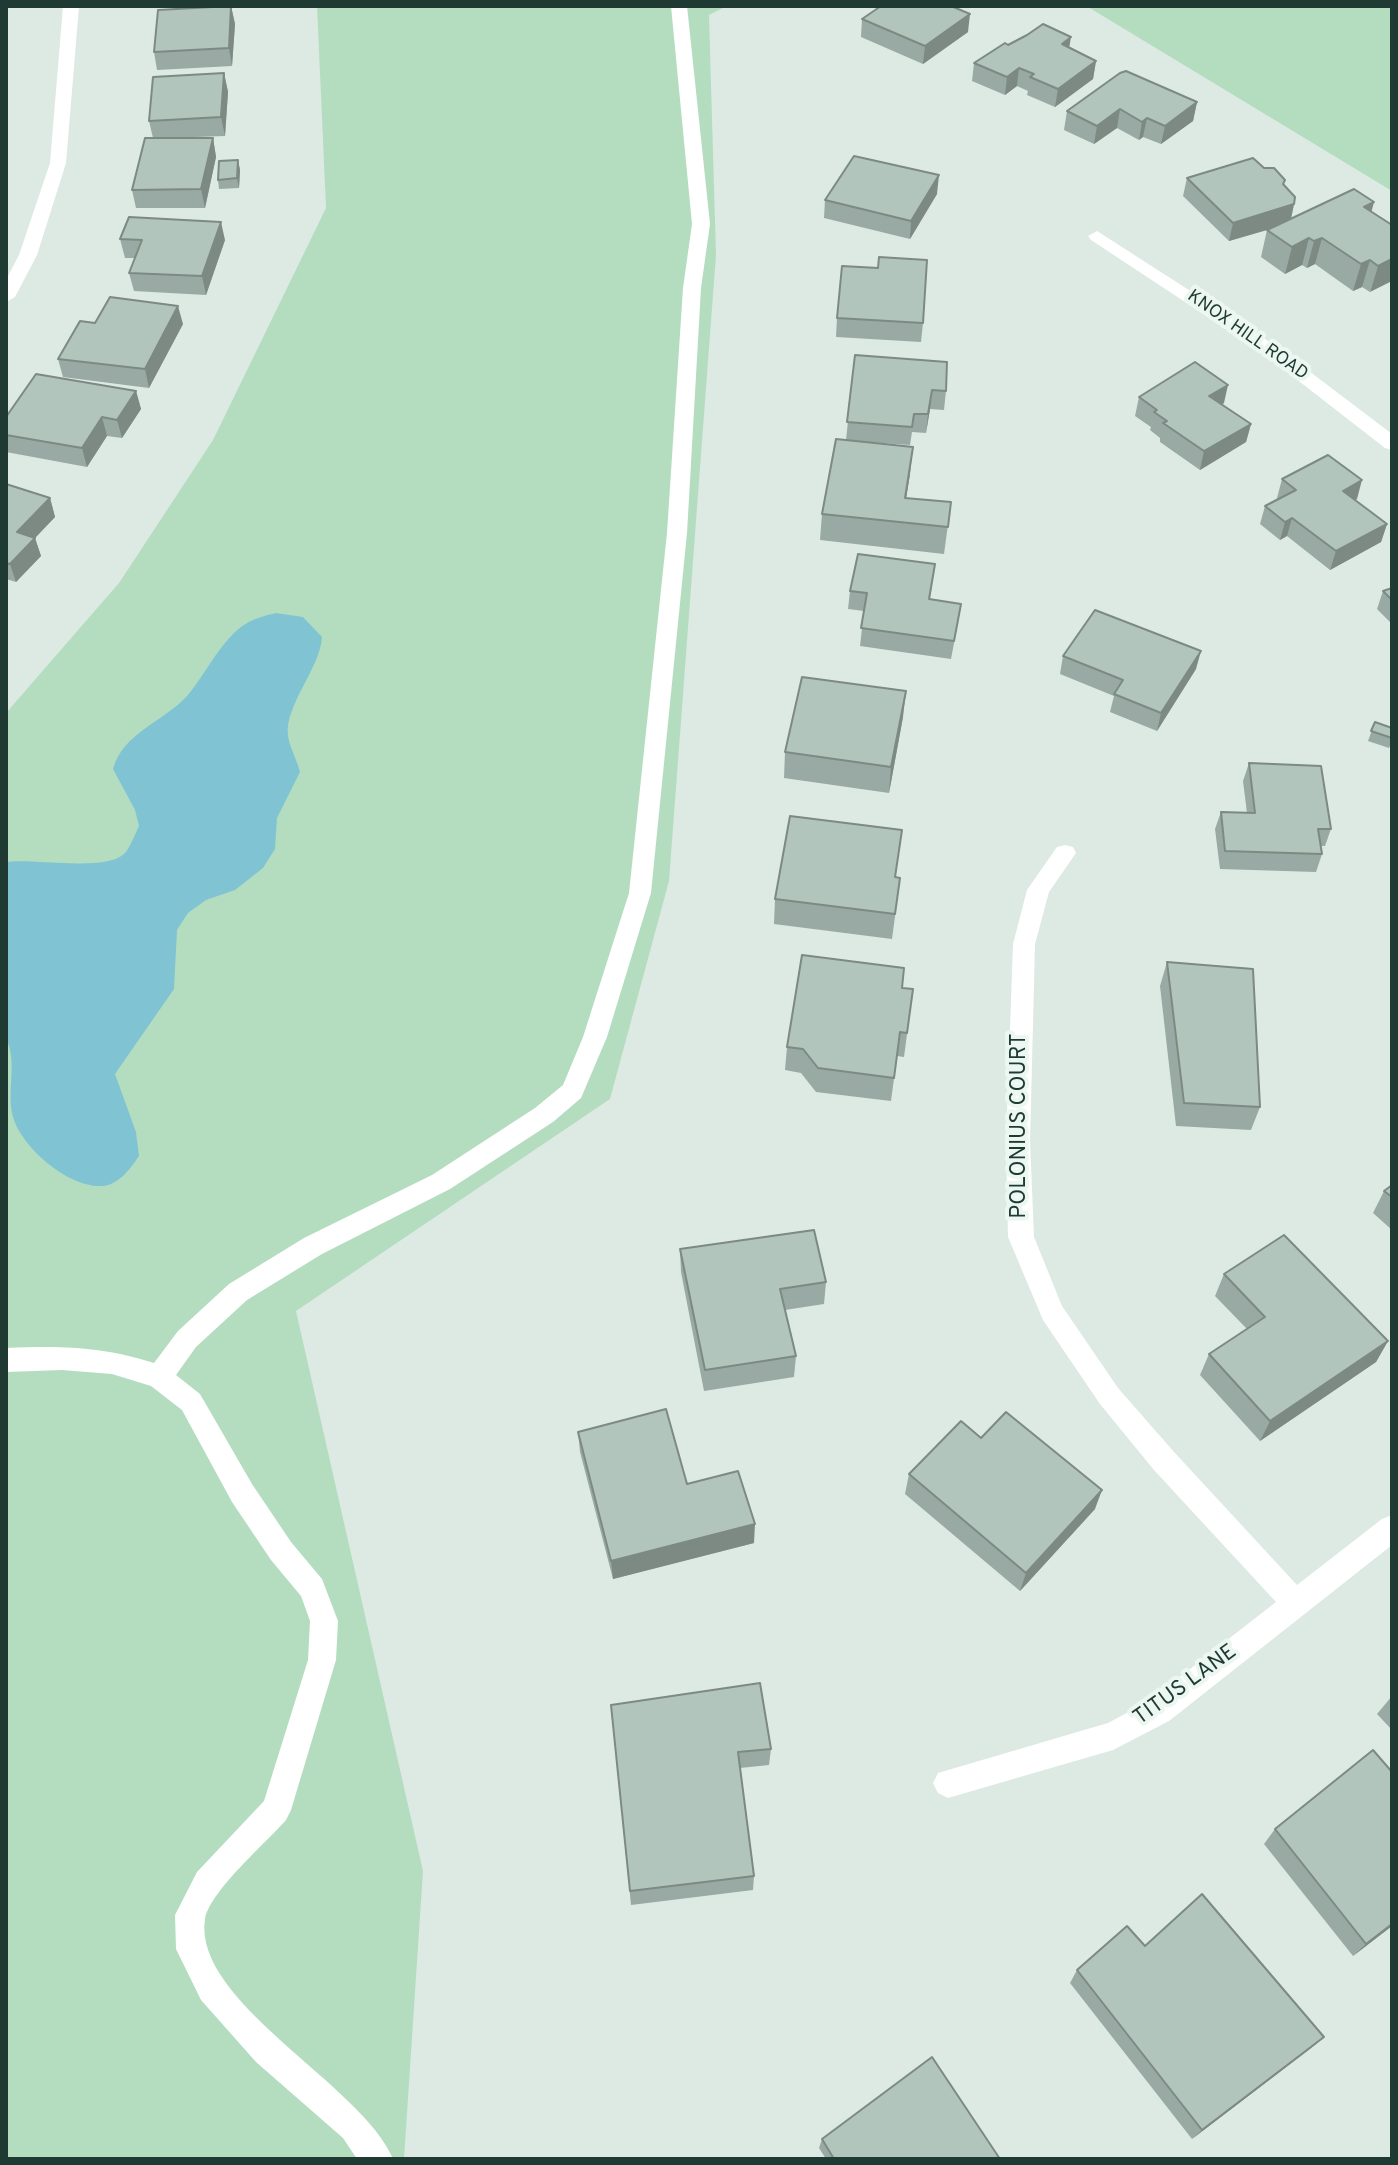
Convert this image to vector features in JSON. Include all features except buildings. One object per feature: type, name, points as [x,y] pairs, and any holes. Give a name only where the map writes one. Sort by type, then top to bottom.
[{"type":"street","points":[[6,297],[28,255],[58,163],[71,6]]},
{"type":"street","points":[[159,1377],[187,1339],[238,1292],[313,1246],[441,1182],[544,1115],[572,1091],[595,1037],[640,893],[677,533],[692,288],[701,224],[679,6]]},
{"type":"street","name":"KNOX HILL ROAD","points":[[1097,236],[1270,350],[1392,444]]},
{"type":"street","name":"POLONIUS COURT","points":[[1065,853],[1038,890],[1024,944],[1018,1141],[1021,1237],[1052,1312],[1109,1396],[1164,1461],[1295,1603]]},
{"type":"street","points":[[6,1360],[62,1358],[112,1362],[159,1377],[191,1402],[242,1493],[281,1551],[312,1588],[324,1621],[322,1660],[276,1810],[208,1883],[190,1915],[191,1949],[212,1989],[267,2051],[354,2127],[377,2159]]},
{"type":"street","name":"TITUS LANE","points":[[948,1783],[1113,1736],[1159,1711],[1392,1528]]},
{"type":"green space","points":[[317,6],[727,6],[709,15],[716,255],[669,881],[610,1099],[296,1311],[423,1871],[404,2159],[6,2159],[6,713],[119,583],[213,440],[326,208]]},
{"type":"green space","points":[[1082,6],[1392,6],[1392,191],[1088,7]]},
{"type":"water","points":[[276,613],[303,617],[322,637],[315,662],[288,724],[289,740],[300,772],[277,818],[275,849],[263,868],[235,890],[206,900],[188,913],[177,930],[174,989],[115,1074],[136,1132],[139,1156],[114,1183],[89,1185],[48,1164],[26,1141],[13,1117],[12,1067],[6,1038],[6,862],[101,862],[124,854],[139,826],[135,810],[113,769],[118,757],[134,737],[187,696],[233,634],[249,622]]}]
